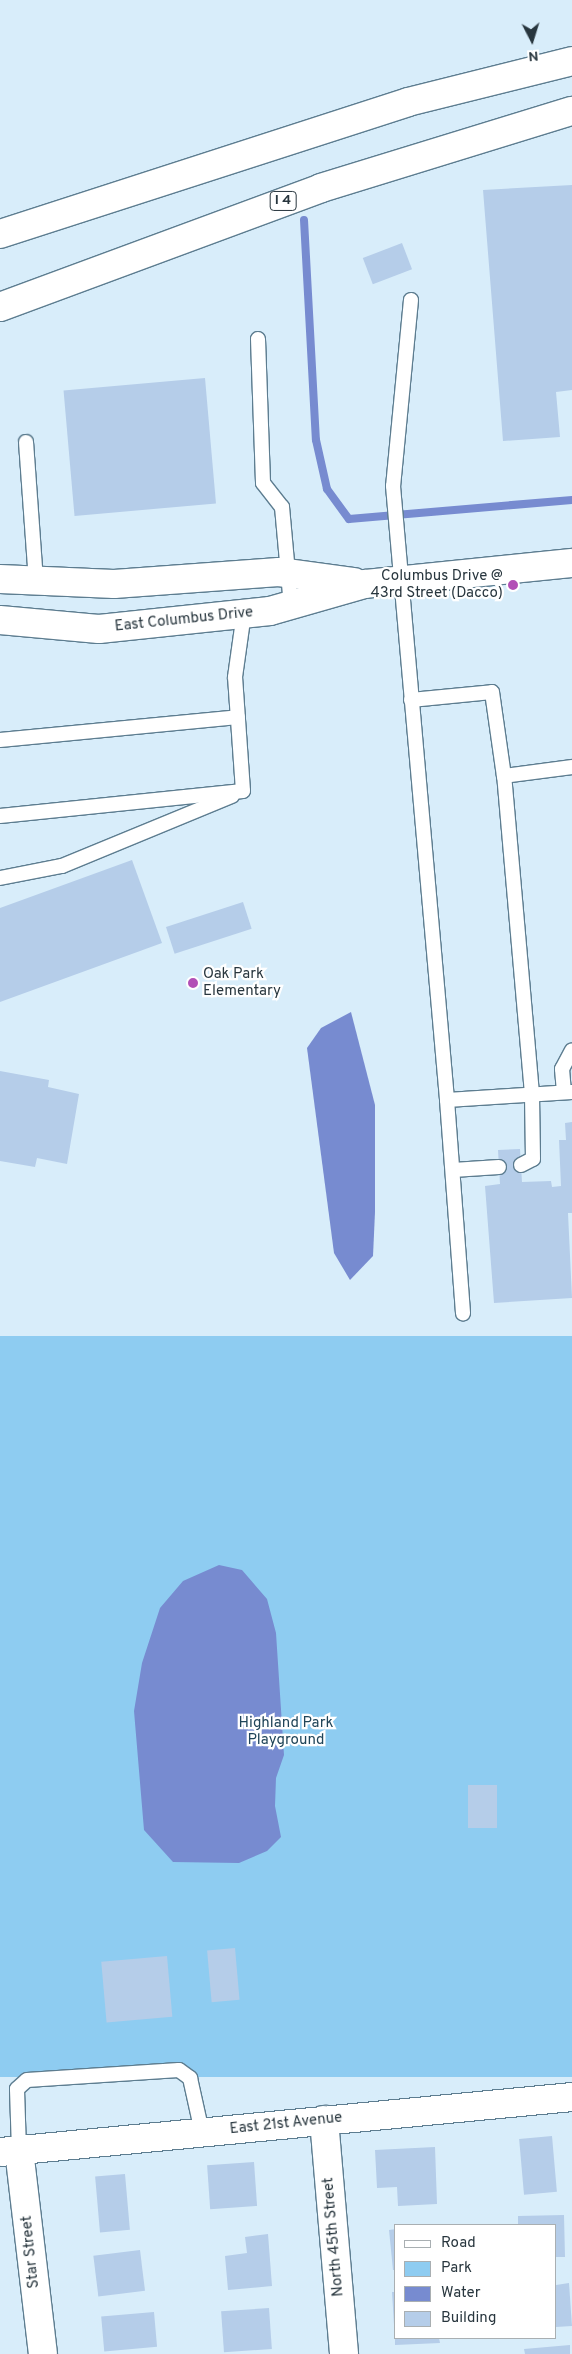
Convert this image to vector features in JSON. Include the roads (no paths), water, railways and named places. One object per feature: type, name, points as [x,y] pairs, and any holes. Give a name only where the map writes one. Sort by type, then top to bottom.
[{"type":"main road","points":[[0,234],[408,102],[572,61]]},
{"type":"main road","name":"I 4","points":[[0,307],[321,188],[572,111]]},
{"type":"main road","name":"East Columbus Drive","points":[[0,620],[99,629],[244,613],[291,605],[365,584],[572,563]]},
{"type":"main road","name":"East Columbus Drive","points":[[0,579],[36,583],[114,584],[287,573],[365,584]]},
{"type":"main road","points":[[0,638],[99,629]]},
{"type":"main road","name":"East 21st Avenue","points":[[10,2151],[572,2097]]},
{"type":"main road","name":"North 45th Street","points":[[324,2120],[344,2354]]},
{"type":"main road","name":"Star Street","points":[[10,2151],[43,2354]]},
{"type":"lane","points":[[412,300],[393,486],[447,1100],[463,1313]]},
{"type":"lane","points":[[258,339],[262,482],[282,506],[291,605]]},
{"type":"lane","points":[[26,442],[36,583]]},
{"type":"lane","points":[[243,791],[235,677],[244,613]]},
{"type":"lane","points":[[411,700],[492,692],[504,776],[532,1094],[533,1159],[521,1166]]},
{"type":"lane","points":[[0,740],[238,717]]},
{"type":"lane","points":[[504,776],[572,767]]},
{"type":"lane","points":[[0,816],[243,791]]},
{"type":"lane","points":[[0,878],[62,866],[243,791]]},
{"type":"lane","points":[[447,1100],[568,1092],[562,1069],[572,1050]]},
{"type":"lane","points":[[452,1170],[499,1167]]},
{"type":"lane","points":[[10,2151],[17,2089],[27,2080],[180,2070],[190,2078],[202,2132]]},
{"type":"water","points":[[351,1012],[375,1105],[375,1212],[373,1256],[350,1280],[334,1253],[307,1048],[321,1028]]},
{"type":"water","points":[[219,1565],[242,1570],[267,1599],[276,1633],[284,1755],[276,1778],[275,1806],[281,1837],[267,1851],[239,1863],[173,1862],[144,1830],[134,1711],[142,1663],[160,1608],[183,1581]]},
{"type":"waterway","points":[[304,220],[316,440],[327,489],[349,519],[572,500]]},
{"type":"place","name":"Columbus Drive @ 43rd Street (Dacco)","points":[[513,585]]},
{"type":"place","name":"Oak Park Elementary","points":[[193,983]]},
{"type":"park label","name":"Highland Park Playground","points":[[286,1732]]}]
